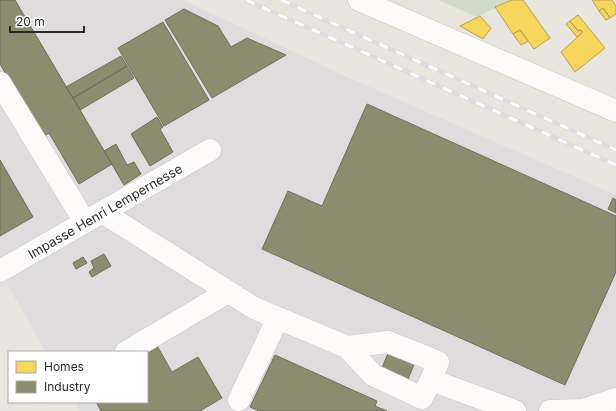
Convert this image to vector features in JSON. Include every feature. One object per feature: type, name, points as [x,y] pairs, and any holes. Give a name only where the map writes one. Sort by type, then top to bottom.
[{"type":"street","points":[[359,0],[616,111]]},
{"type":"street","points":[[0,84],[94,217],[254,308],[347,347],[373,376],[423,396],[515,411]]},
{"type":"street","name":"Impasse Henri Lempernesse","points":[[0,271],[210,150]]},
{"type":"street","points":[[128,351],[228,292]]},
{"type":"street","points":[[239,400],[278,318]]},
{"type":"street","points":[[347,347],[388,342],[438,362],[423,396]]},
{"type":"street","points":[[550,411],[584,410],[616,399]]},
{"type":"shaded area","points":[[0,0],[183,0],[345,76],[616,195],[616,411],[80,411],[76,403],[148,403],[148,351],[45,351],[7,284],[0,288]]},
{"type":"green space","points":[[438,0],[512,0],[477,17]]},
{"type":"building: Homes","points":[[512,0],[523,0],[550,38],[534,49],[520,30],[513,34],[495,7]]},
{"type":"building: Homes","points":[[592,0],[612,0],[616,6],[616,14],[610,18],[603,8],[599,11]]},
{"type":"building: Homes","points":[[603,8],[610,18],[606,20],[599,11]]},
{"type":"building: Homes","points":[[578,15],[605,48],[575,72],[561,52],[583,32],[580,30],[578,31],[570,21]]},
{"type":"building: Homes","points":[[480,16],[491,28],[483,39],[460,26]]},
{"type":"building: Homes","points":[[570,21],[578,31],[580,30],[583,32],[577,37],[566,24]]},
{"type":"building: Homes","points":[[520,30],[528,41],[521,45],[513,34]]},
{"type":"building: Industry","points":[[0,0],[15,0],[112,164],[79,184],[49,133],[43,137],[0,64]]},
{"type":"building: Industry","points":[[184,9],[218,26],[231,47],[247,38],[286,55],[212,98],[165,20]]},
{"type":"building: Industry","points":[[163,22],[209,100],[164,126],[118,48]]},
{"type":"building: Industry","points":[[121,56],[127,66],[73,98],[66,87]]},
{"type":"building: Industry","points":[[127,66],[134,78],[80,110],[73,98]]},
{"type":"building: Industry","points":[[367,104],[616,216],[616,272],[565,385],[262,249],[288,191],[322,206]]},
{"type":"building: Industry","points":[[157,117],[163,127],[160,129],[173,152],[150,166],[131,134]]},
{"type":"building: Industry","points":[[116,144],[127,165],[134,162],[141,174],[124,185],[104,151]]},
{"type":"building: Industry","points":[[0,160],[33,217],[0,236]]},
{"type":"building: Industry","points":[[613,198],[616,200],[616,213],[608,209]]},
{"type":"building: Industry","points":[[104,254],[111,266],[92,277],[89,272],[94,268],[91,261]]},
{"type":"building: Industry","points":[[83,257],[87,263],[76,269],[73,263]]},
{"type":"building: Industry","points":[[156,344],[172,372],[198,357],[222,398],[200,411],[101,411],[97,403],[148,403],[148,351]]},
{"type":"building: Industry","points":[[389,351],[415,362],[407,382],[381,370]]},
{"type":"building: Industry","points":[[275,355],[377,401],[375,406],[387,411],[259,411],[250,407]]},
{"type":"railway","points":[[246,0],[616,165]]},
{"type":"railway","points":[[281,0],[616,150]]}]
